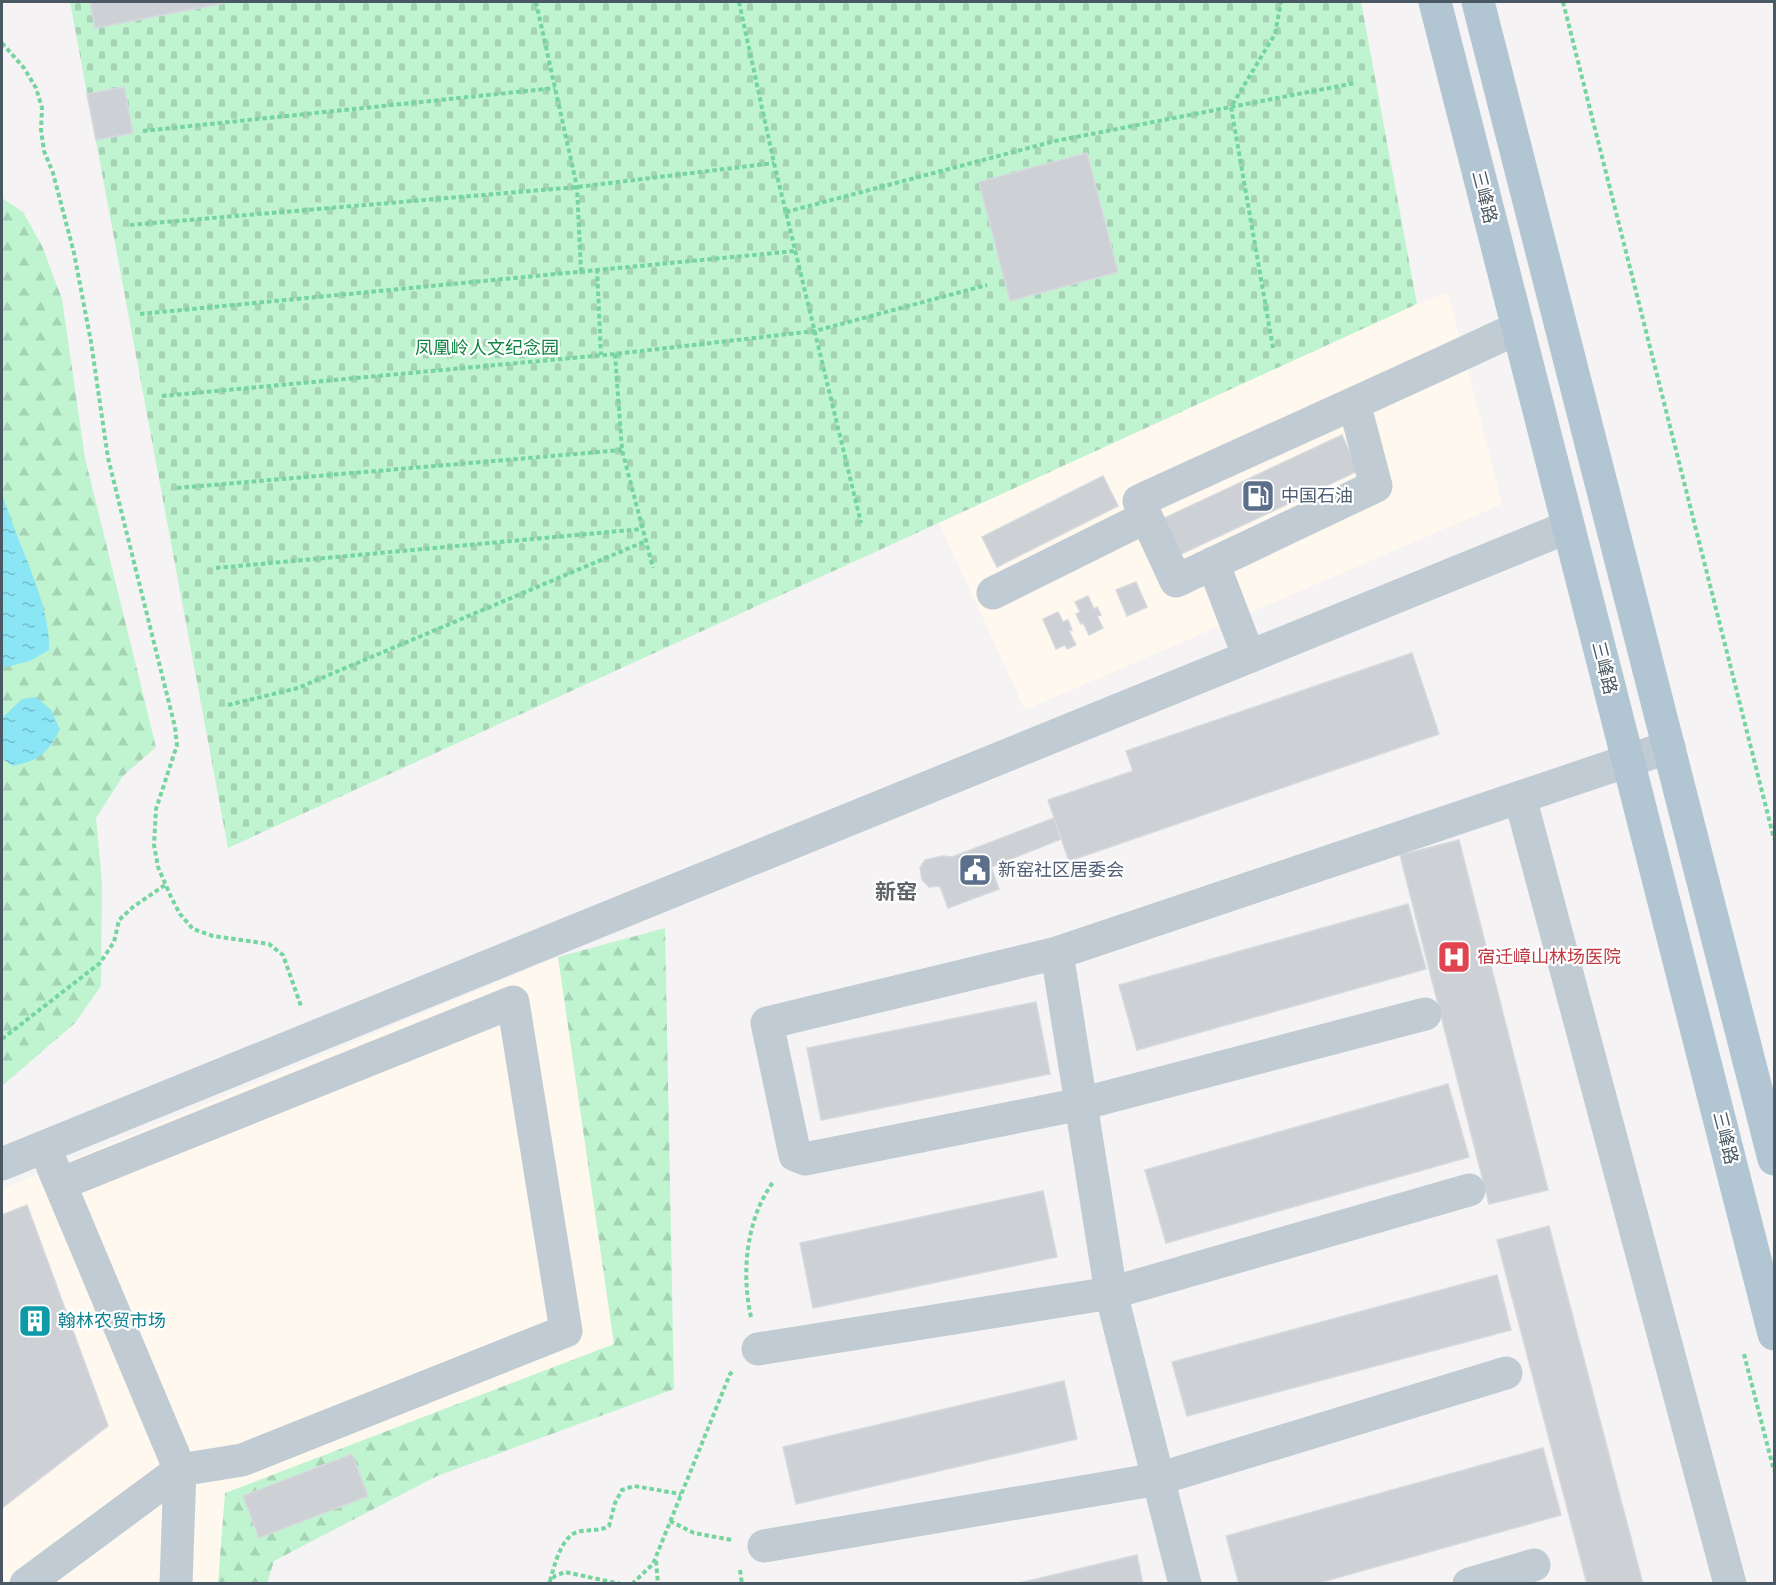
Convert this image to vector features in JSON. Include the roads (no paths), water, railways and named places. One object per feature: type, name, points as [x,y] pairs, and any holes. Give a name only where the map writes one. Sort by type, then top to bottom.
[{"type":"main road","name":"三峰路","points":[[1435,2],[1774,1334]]},
{"type":"main road","points":[[1478,2],[1774,1159]]},
{"type":"street","points":[[1354,403],[1376,486],[1176,581],[1139,501],[1518,328]]},
{"type":"street","points":[[993,593],[1146,517]]},
{"type":"street","points":[[2,1164],[1568,527]]},
{"type":"street","points":[[1213,563],[1249,657]]},
{"type":"street","points":[[1425,1014],[1081,1104],[805,1159],[795,1155],[767,1023],[1057,953],[1669,747]]},
{"type":"street","points":[[1520,797],[1730,1584]]},
{"type":"street","points":[[1057,953],[1111,1293],[1185,1584]]},
{"type":"street","points":[[26,1584],[180,1470],[242,1460],[566,1331],[513,1002],[60,1184]]},
{"type":"street","points":[[46,1146],[180,1470],[176,1584]]},
{"type":"street","points":[[758,1349],[1111,1293],[1470,1190]]},
{"type":"street","points":[[764,1546],[1158,1479],[1506,1373]]},
{"type":"street","points":[[1469,1584],[1534,1565]]},
{"type":"water","points":[[2,492],[38,591],[48,631],[49,650],[30,661],[2,668]]},
{"type":"water","points":[[36,697],[51,710],[60,729],[47,750],[37,758],[13,766],[2,758],[2,718],[22,699]]},
{"type":"place","name":"中国石油","points":[[1258,496]]},
{"type":"place","name":"新窑社区居委会","points":[[975,870]]},
{"type":"place","name":"宿迁嶂山林场医院","points":[[1454,957]]},
{"type":"place","name":"翰林农贸市场","points":[[35,1321]]},
{"type":"district","name":"新窑","points":[[896,892]]},
{"type":"park label","name":"凤凰岭人文纪念园","points":[[487,348]]}]
